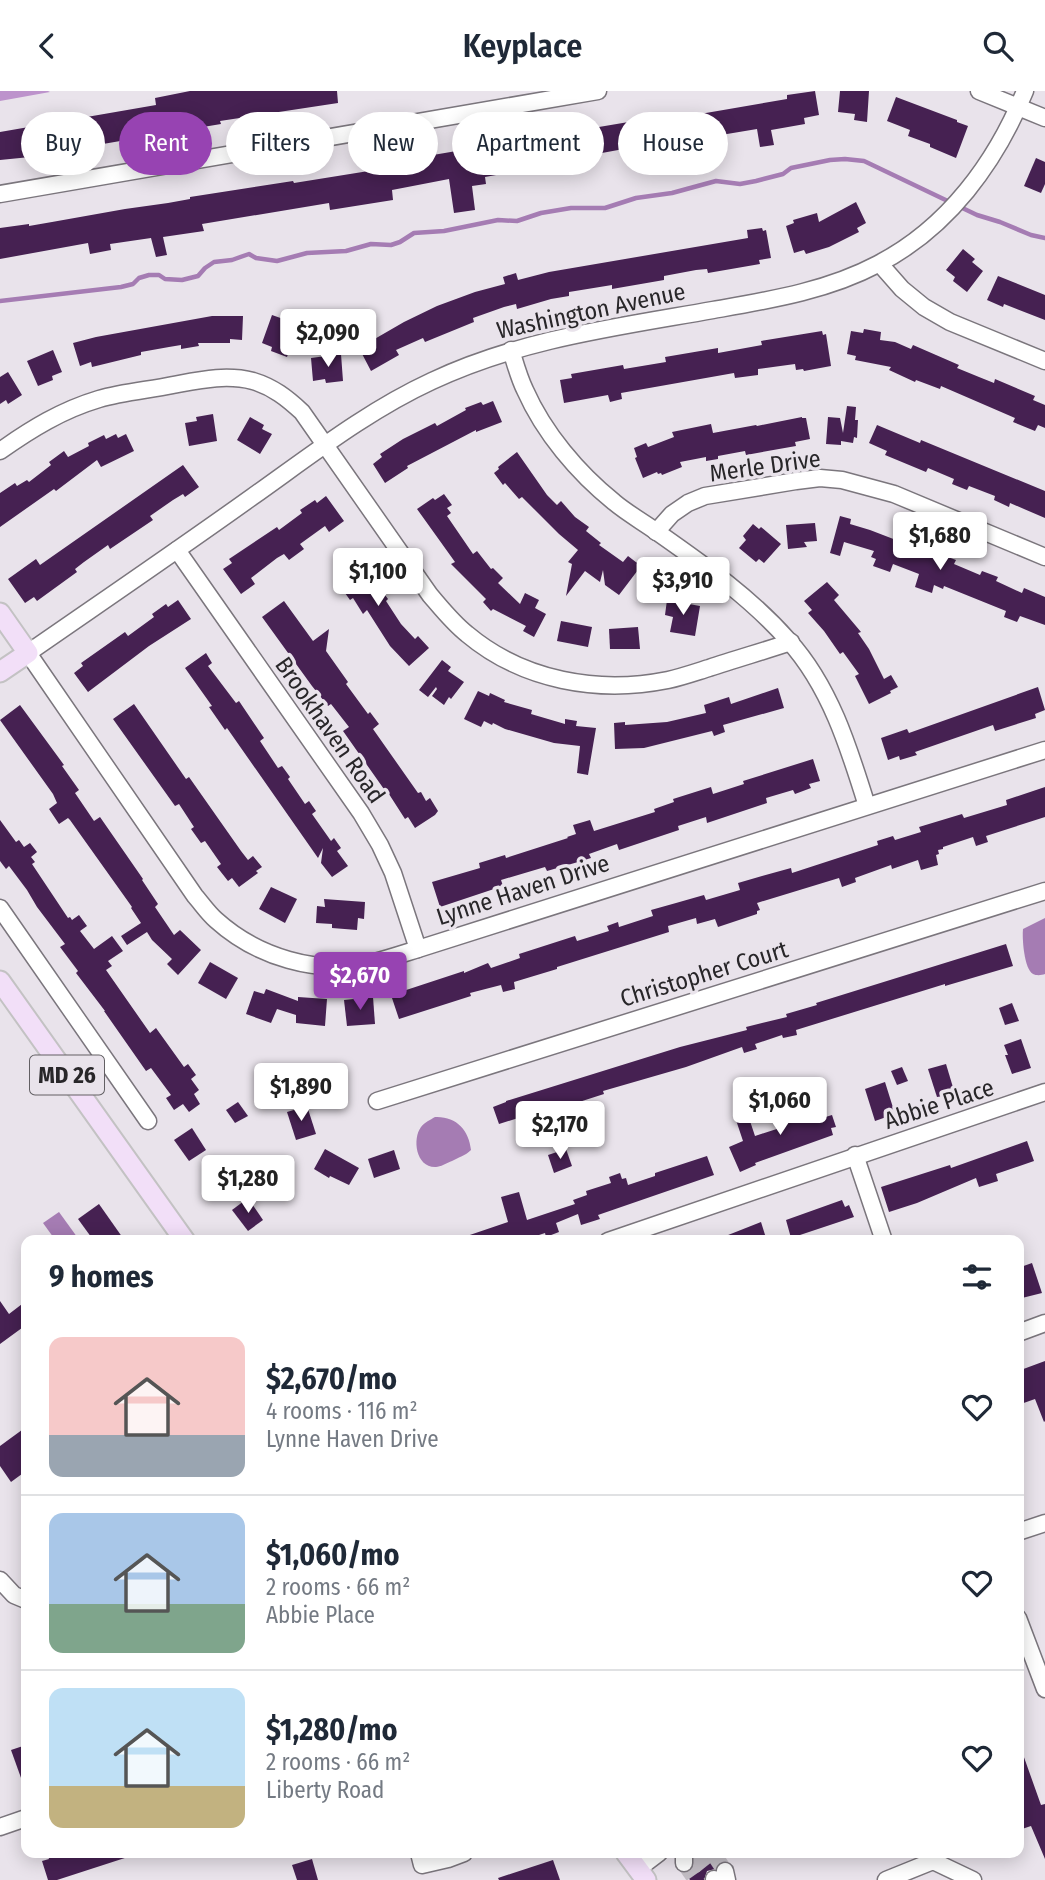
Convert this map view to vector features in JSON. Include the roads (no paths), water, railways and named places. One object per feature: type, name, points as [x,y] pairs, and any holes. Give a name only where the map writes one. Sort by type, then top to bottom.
[{"type":"main road","name":"Lynne Haven Drive","points":[[0,613],[28,653]]},
{"type":"main road","name":"Washington Avenue","points":[[0,672],[28,653]]},
{"type":"main road","name":"MD 26","points":[[0,981],[181,1235]]},
{"type":"street","points":[[0,194],[598,91]]},
{"type":"street","points":[[979,91],[1045,118]]},
{"type":"street","name":"Washington Avenue","points":[[28,653],[381,408],[429,382],[511,350],[558,338],[811,291],[880,264],[917,240],[955,205],[982,173],[1008,131],[1025,91]]},
{"type":"street","points":[[880,264],[902,289],[924,307],[950,322],[1045,361]]},
{"type":"street","points":[[511,350],[525,391],[543,423],[585,476],[614,502],[739,592],[765,614],[791,642],[838,721],[867,806]]},
{"type":"street","points":[[0,451],[54,417],[102,398],[213,378],[233,377],[267,386],[285,396],[302,412],[430,595],[449,618],[468,635],[521,667],[552,678],[583,684],[644,684],[671,680],[791,642]]},
{"type":"street","name":"Merle Drive","points":[[656,531],[672,514],[705,496],[820,478],[842,479],[894,494],[1045,557]]},
{"type":"street","name":"Brookhaven Road","points":[[177,550],[353,801],[380,845],[393,873],[418,949]]},
{"type":"street","name":"Lynne Haven Drive","points":[[28,653],[195,895],[215,919],[262,950],[284,959],[313,965],[370,963],[418,949],[1045,751]]},
{"type":"street","name":"Christopher Court","points":[[377,1101],[1045,891]]},
{"type":"street","points":[[0,908],[148,1121]]},
{"type":"street","name":"Abbie Place","points":[[625,1235],[1045,1092]]},
{"type":"street","points":[[856,1155],[882,1235]]},
{"type":"street","points":[[1024,1331],[1045,1323]]},
{"type":"street","points":[[1024,1530],[1045,1523]]},
{"type":"street","points":[[0,1580],[14,1595],[21,1598]]},
{"type":"street","points":[[1024,1634],[1045,1689]]},
{"type":"street","points":[[0,1827],[21,1820]]},
{"type":"street","points":[[420,1858],[422,1865],[446,1858]]},
{"type":"street","points":[[886,1880],[933,1861],[973,1880]]},
{"type":"waterway","points":[[0,301],[121,287],[149,275],[182,280],[198,276],[214,262],[249,254],[256,258],[277,261],[307,253],[346,251],[371,244],[391,245],[414,233],[444,231],[498,220],[517,221],[541,213],[571,208],[605,208],[636,198],[672,193],[716,181],[740,184],[783,174],[791,168],[845,159],[864,161],[977,215],[1045,238]]},
{"type":"tunnel","points":[[697,1858],[714,1879]]},
{"type":"tunnel","points":[[716,1858],[725,1871]]},
{"type":"tunnel","points":[[684,1863],[696,1880]]}]
